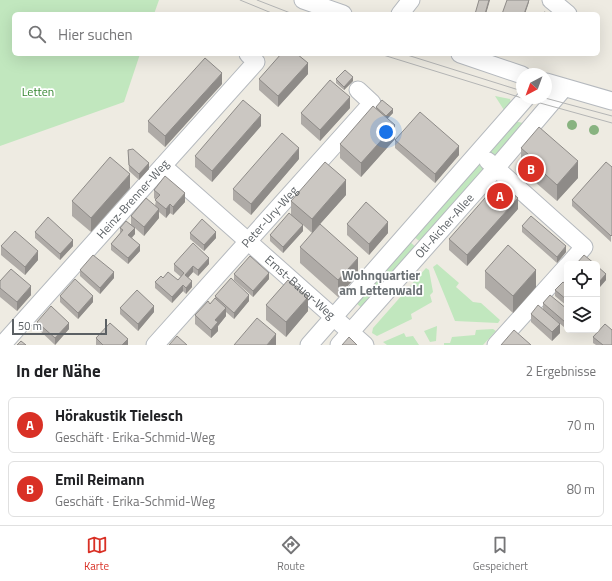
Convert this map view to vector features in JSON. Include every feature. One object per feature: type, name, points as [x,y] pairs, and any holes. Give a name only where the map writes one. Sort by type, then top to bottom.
[{"type":"street","points":[[303,0],[337,12]]},
{"type":"street","points":[[402,12],[411,0]]},
{"type":"street","points":[[551,0],[566,12]]},
{"type":"street","name":"Heinz-Brenner-Weg","points":[[2,345],[256,62],[250,56]]},
{"type":"street","points":[[466,56],[516,73]]},
{"type":"street","points":[[552,84],[612,101]]},
{"type":"street","name":"Otl-Aicher-Allee","points":[[339,345],[496,168],[564,88]]},
{"type":"street","name":"Peter-Ury-Weg","points":[[155,345],[372,103],[358,90]]},
{"type":"street","name":"Otl-Aicher-Allee","points":[[309,345],[521,104]]},
{"type":"street","points":[[479,153],[584,247],[572,261]]},
{"type":"street","name":"Ernst-Bauer-Weg","points":[[163,166],[365,345]]},
{"type":"street","points":[[496,345],[564,269]]},
{"type":"green space","name":"Letten","points":[[0,0],[159,0],[155,12],[12,12],[12,56],[139,56],[124,102],[0,146]]},
{"type":"green space","points":[[495,96],[510,99],[512,106],[508,112],[504,110]]},
{"type":"green space","points":[[515,121],[530,125],[497,161],[488,153]]},
{"type":"green space","points":[[478,163],[488,171],[423,244],[413,236]]},
{"type":"green space","points":[[409,241],[418,249],[364,310],[355,302]]},
{"type":"green space","points":[[437,264],[459,283],[456,287],[473,302],[481,303],[500,320],[498,323],[455,321],[433,267]]},
{"type":"green space","points":[[426,268],[429,270],[433,292],[430,295],[432,302],[411,314],[412,319],[377,336],[372,333],[373,328]]},
{"type":"green space","points":[[437,326],[436,341],[430,342],[424,331]]},
{"type":"green space","points":[[493,329],[496,331],[483,345],[444,345],[444,343],[450,343],[452,337],[475,335],[476,330]]},
{"type":"green space","points":[[404,333],[406,337],[413,336],[419,345],[387,345],[383,342]]},
{"type":"building","points":[[479,0],[489,0],[486,12],[476,12]]},
{"type":"building","points":[[507,0],[529,0],[525,12],[503,12]]},
{"type":"building","points":[[279,56],[299,56],[308,63],[278,96],[259,79]]},
{"type":"building","points":[[205,58],[222,73],[165,136],[148,121]]},
{"type":"building","points":[[345,70],[353,77],[344,87],[336,79]]},
{"type":"building","points":[[330,80],[350,97],[320,130],[301,113]]},
{"type":"building","points":[[243,100],[261,115],[212,171],[195,156]]},
{"type":"building","points":[[382,100],[393,109],[386,116],[376,107]]},
{"type":"building","points":[[373,106],[395,125],[361,163],[340,144]]},
{"type":"building","points":[[420,112],[459,146],[435,174],[395,140]]},
{"type":"building","points":[[539,127],[578,161],[557,185],[535,165],[537,162],[521,148]]},
{"type":"building","points":[[282,133],[299,148],[251,204],[233,189]]},
{"type":"building","points":[[133,149],[149,163],[139,174],[129,165],[128,150]]},
{"type":"building","points":[[110,157],[130,174],[91,218],[72,201]]},
{"type":"building","points":[[325,162],[346,180],[312,219],[291,201]]},
{"type":"building","points":[[606,162],[612,167],[611,236],[572,200]]},
{"type":"building","points":[[165,176],[185,193],[173,207],[170,204],[166,209],[155,200],[160,195],[154,190]]},
{"type":"building","points":[[499,182],[518,198],[467,255],[449,239]]},
{"type":"building","points":[[146,198],[159,209],[144,227],[131,216]]},
{"type":"building","points":[[366,202],[388,222],[369,244],[347,224]]},
{"type":"building","points":[[289,213],[303,225],[283,247],[270,235]]},
{"type":"building","points":[[531,216],[566,246],[557,257],[522,226]]},
{"type":"building","points":[[48,217],[73,240],[60,254],[35,232]]},
{"type":"building","points":[[202,219],[216,232],[204,245],[190,233]]},
{"type":"building","points":[[126,221],[135,228],[128,235],[140,245],[128,258],[111,244],[123,230],[120,228]]},
{"type":"building","points":[[320,224],[358,258],[338,280],[300,247]]},
{"type":"building","points":[[15,231],[38,251],[25,267],[1,246]]},
{"type":"building","points":[[193,243],[209,258],[198,270],[193,266],[185,275],[192,281],[186,288],[183,285],[172,297],[155,282],[161,276],[163,278],[168,272],[178,280],[184,273],[174,264]]},
{"type":"building","points":[[508,245],[536,270],[513,296],[485,271]]},
{"type":"building","points":[[93,255],[114,272],[100,288],[80,270]]},
{"type":"building","points":[[584,255],[591,261],[579,261]]},
{"type":"building","points":[[250,256],[269,273],[253,291],[234,274]]},
{"type":"building","points":[[11,269],[31,286],[17,302],[0,288],[0,281]]},
{"type":"building","points":[[600,269],[606,274],[600,281]]},
{"type":"building","points":[[231,278],[249,295],[234,313],[215,296]]},
{"type":"building","points":[[75,279],[93,296],[78,313],[60,296]]},
{"type":"building","points":[[288,280],[308,297],[286,322],[266,305]]},
{"type":"building","points":[[563,282],[564,283],[564,298],[555,290]]},
{"type":"building","points":[[137,290],[154,306],[138,324],[120,308]]},
{"type":"building","points":[[550,295],[564,307],[564,321],[543,303]]},
{"type":"building","points":[[215,298],[226,308],[215,320],[218,322],[211,330],[195,315],[208,301],[210,304]]},
{"type":"building","points":[[538,305],[560,324],[552,332],[531,314]]},
{"type":"building","points":[[51,306],[69,323],[55,338],[37,322]]},
{"type":"building","points":[[257,318],[276,334],[267,345],[234,345]]},
{"type":"building","points":[[110,323],[128,339],[122,345],[103,345],[96,338]]},
{"type":"building","points":[[605,324],[612,330],[612,345],[603,345],[593,337],[597,333],[600,333],[600,329]]},
{"type":"building","points":[[514,330],[531,345],[501,345]]},
{"type":"building","points":[[177,336],[187,345],[169,345]]},
{"type":"building","points":[[349,337],[357,345],[342,345]]},
{"type":"building","points":[[21,341],[26,345],[17,345]]},
{"type":"tram line","points":[[240,0],[269,12]]},
{"type":"tram line","points":[[257,0],[288,12]]},
{"type":"tram line","points":[[386,56],[516,96]]},
{"type":"tram line","points":[[410,56],[516,89]]},
{"type":"tram line","points":[[552,100],[612,116]]},
{"type":"tram line","points":[[544,104],[612,123]]},
{"type":"place","name":"Emil Reimann","points":[[531,169]]},
{"type":"place","name":"Hörakustik Tielesch","points":[[500,196]]},
{"type":"district","name":"Wohnquartier am Lettenwald","points":[[381,282]]}]
